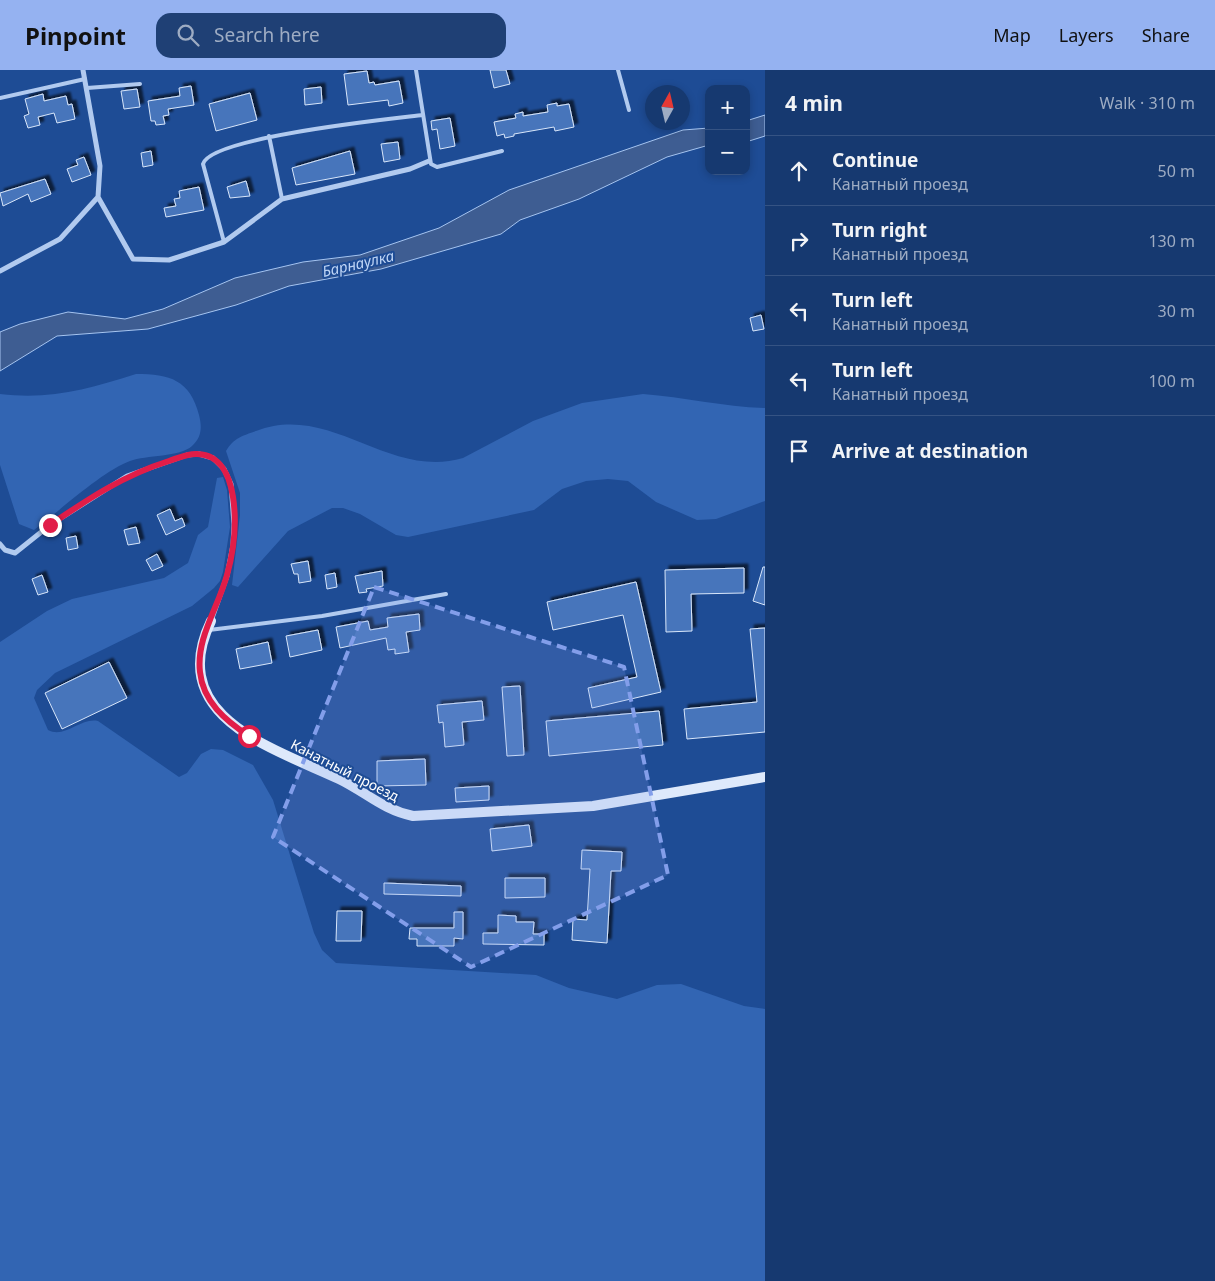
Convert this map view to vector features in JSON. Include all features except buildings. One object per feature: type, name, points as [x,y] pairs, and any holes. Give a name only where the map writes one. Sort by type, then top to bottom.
[{"type":"street","points":[[83,70],[100,166],[98,197],[133,259],[169,260],[224,242],[282,199],[410,169],[429,161]]},
{"type":"street","points":[[0,271],[60,239],[98,197]]},
{"type":"street","name":"Канатный проезд","points":[[0,544],[5,550],[15,553],[57,520],[127,476],[187,455],[199,454],[213,458],[224,469],[231,484],[234,505],[233,545],[227,576],[200,653],[200,674],[206,693],[215,709],[228,722],[273,749],[362,792],[385,808],[413,816],[593,806],[765,776]]},
{"type":"lane","points":[[416,70],[429,161],[437,167],[502,151]]},
{"type":"lane","points":[[618,70],[629,110]]},
{"type":"lane","points":[[0,98],[85,79]]},
{"type":"lane","points":[[87,88],[140,84]]},
{"type":"lane","points":[[224,242],[204,160],[217,152],[269,136],[423,115]]},
{"type":"lane","points":[[269,136],[282,199]]},
{"type":"lane","points":[[209,626],[322,616],[446,594]]},
{"type":"highlighted area","points":[[374,587],[624,667],[668,875],[471,967],[273,837]]},
{"type":"shaded area","points":[[136,374],[159,375],[169,378],[177,381],[190,394],[195,403],[201,428],[195,443],[187,450],[137,459],[119,466],[95,482],[34,530],[19,524],[0,465],[0,394],[36,396],[69,392]]},
{"type":"shaded area","points":[[643,394],[734,406],[765,408],[765,501],[716,519],[697,520],[656,502],[628,481],[608,479],[586,481],[562,489],[534,510],[408,537],[396,535],[360,514],[343,508],[332,508],[288,531],[238,587],[232,585],[240,515],[240,493],[226,451],[235,440],[242,436],[283,425],[309,426],[410,459],[436,462],[463,458],[533,421],[582,403]]},
{"type":"shaded area","points":[[223,477],[227,490],[230,527],[220,581],[192,606],[55,673],[37,690],[34,698],[48,730],[61,732],[85,722],[98,721],[179,777],[187,773],[201,754],[211,749],[223,750],[253,765],[273,800],[314,933],[322,950],[336,963],[536,975],[569,988],[617,999],[657,985],[681,984],[744,1006],[765,1009],[765,1281],[0,1281],[0,642],[47,611],[72,599],[164,578],[188,563],[198,535],[208,527],[217,478]]},
{"type":"water","points":[[765,115],[765,136],[750,141],[750,120]]},
{"type":"water","name":"Барнаулка","points":[[705,128],[705,146],[667,157],[579,199],[520,220],[501,234],[381,269],[289,286],[236,305],[148,329],[57,336],[0,371],[0,332],[20,324],[68,312],[125,319],[163,309],[235,278],[303,262],[360,255],[439,228],[509,190],[683,130]]},
{"type":"route","points":[[50,525],[127,476],[155,465],[187,455],[199,454],[213,458],[224,469],[231,484],[234,505],[233,545],[227,576],[204,636],[200,653],[200,674],[206,693],[215,709],[228,722],[249,736]]}]
